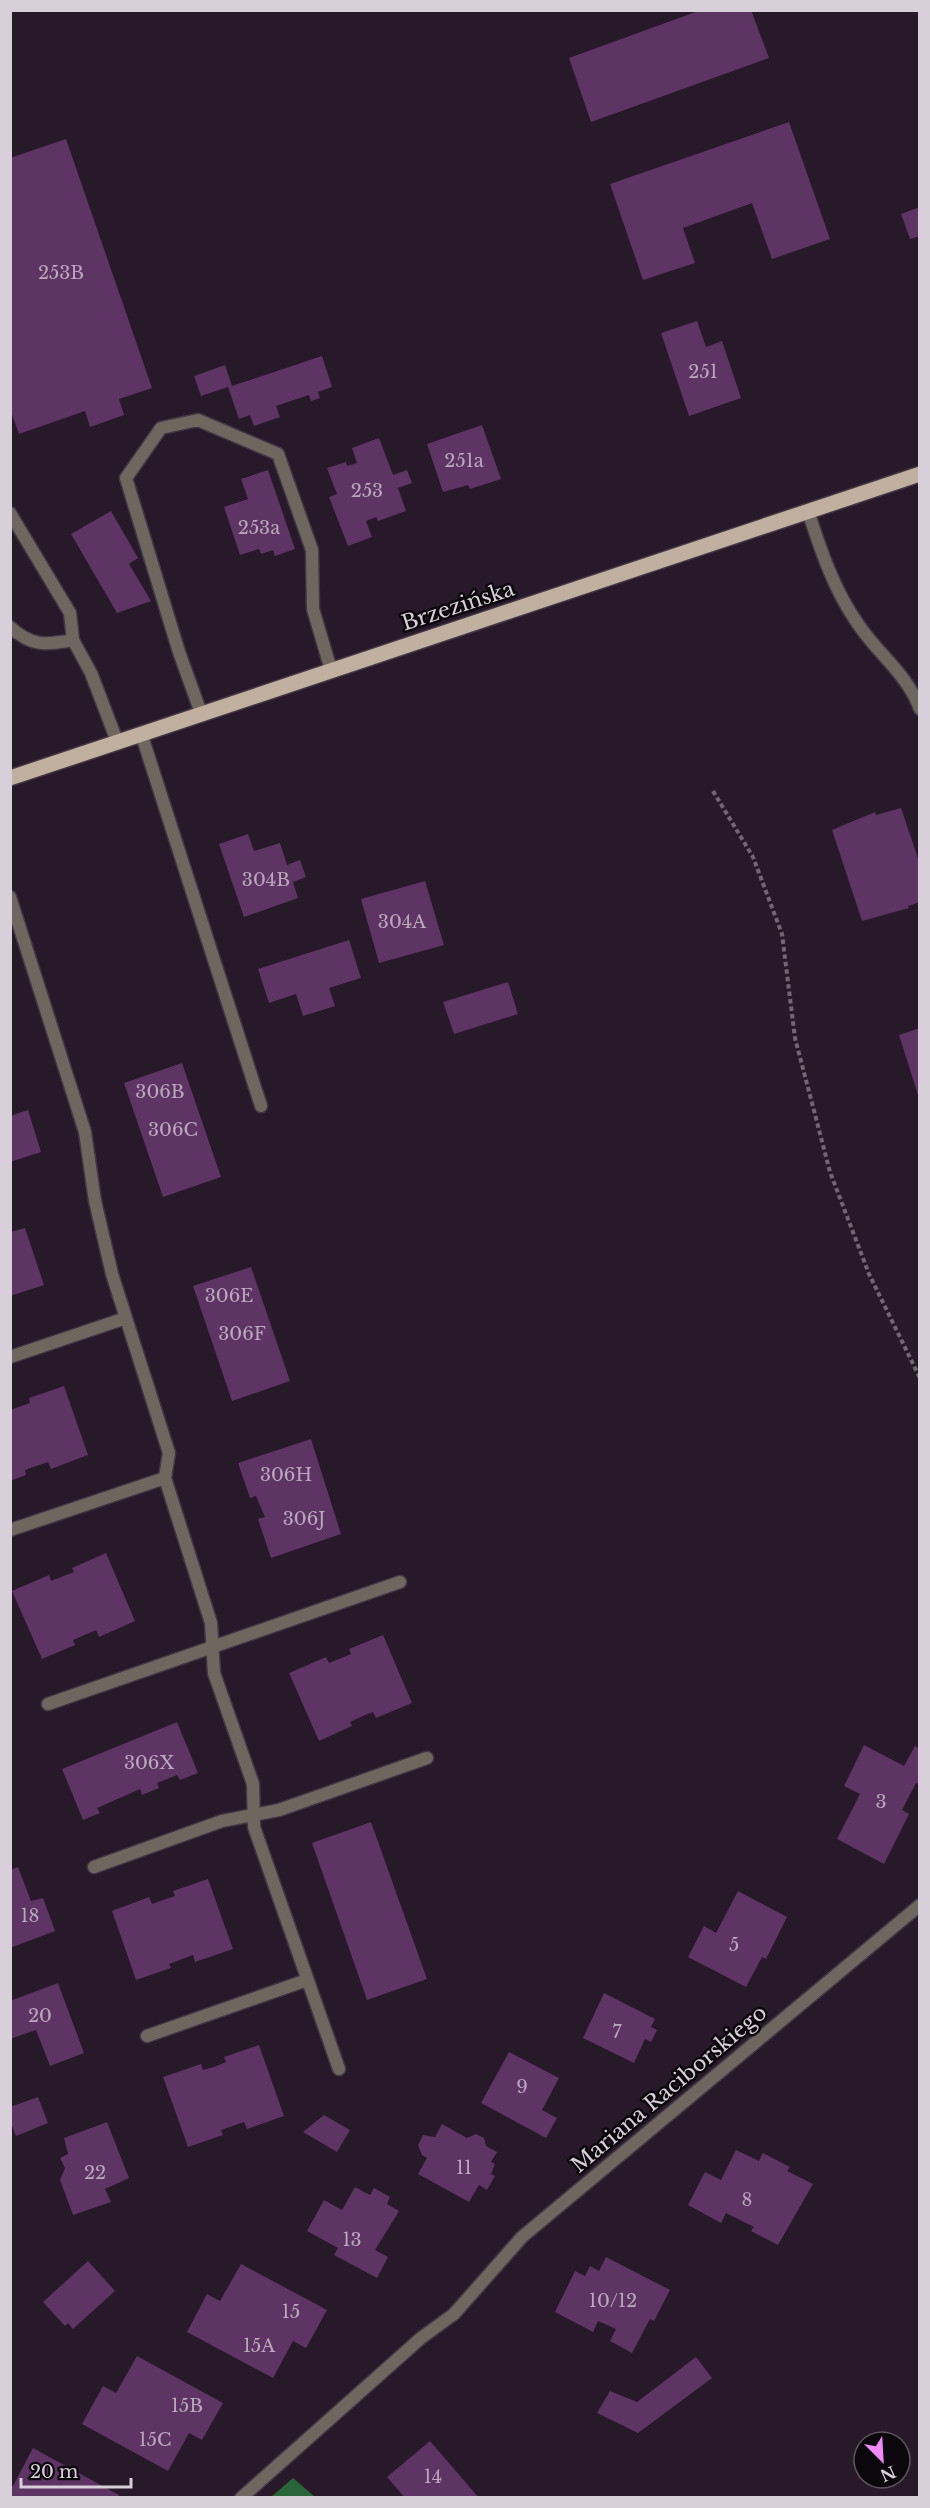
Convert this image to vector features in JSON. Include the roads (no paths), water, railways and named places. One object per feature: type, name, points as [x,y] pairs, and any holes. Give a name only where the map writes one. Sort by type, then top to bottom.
[{"type":"main road","name":"Brzezińska","points":[[10,778],[920,474]]},
{"type":"street","points":[[201,713],[175,640],[126,478],[162,428],[198,420],[278,454],[312,550],[313,609],[331,670]]},
{"type":"street","points":[[807,511],[837,591],[859,626],[896,668],[920,710]]},
{"type":"street","points":[[10,513],[70,613],[73,640],[91,673],[117,741]]},
{"type":"street","points":[[10,627],[19,636],[44,645],[73,640]]},
{"type":"street","points":[[141,733],[261,1106]]},
{"type":"street","points":[[10,897],[85,1132],[95,1201],[112,1274],[169,1453],[165,1478],[211,1623],[214,1673],[253,1784],[254,1827],[339,2069]]},
{"type":"street","points":[[10,1357],[126,1318]]},
{"type":"street","points":[[10,1530],[165,1478]]},
{"type":"street","points":[[48,1704],[400,1582]]},
{"type":"street","points":[[93,1867],[222,1821],[279,1810],[427,1758]]},
{"type":"street","name":"Mariana Raciborskiego","points":[[241,2498],[421,2338],[454,2314],[522,2237],[920,1905]]},
{"type":"street","points":[[147,2036],[308,1980]]}]
